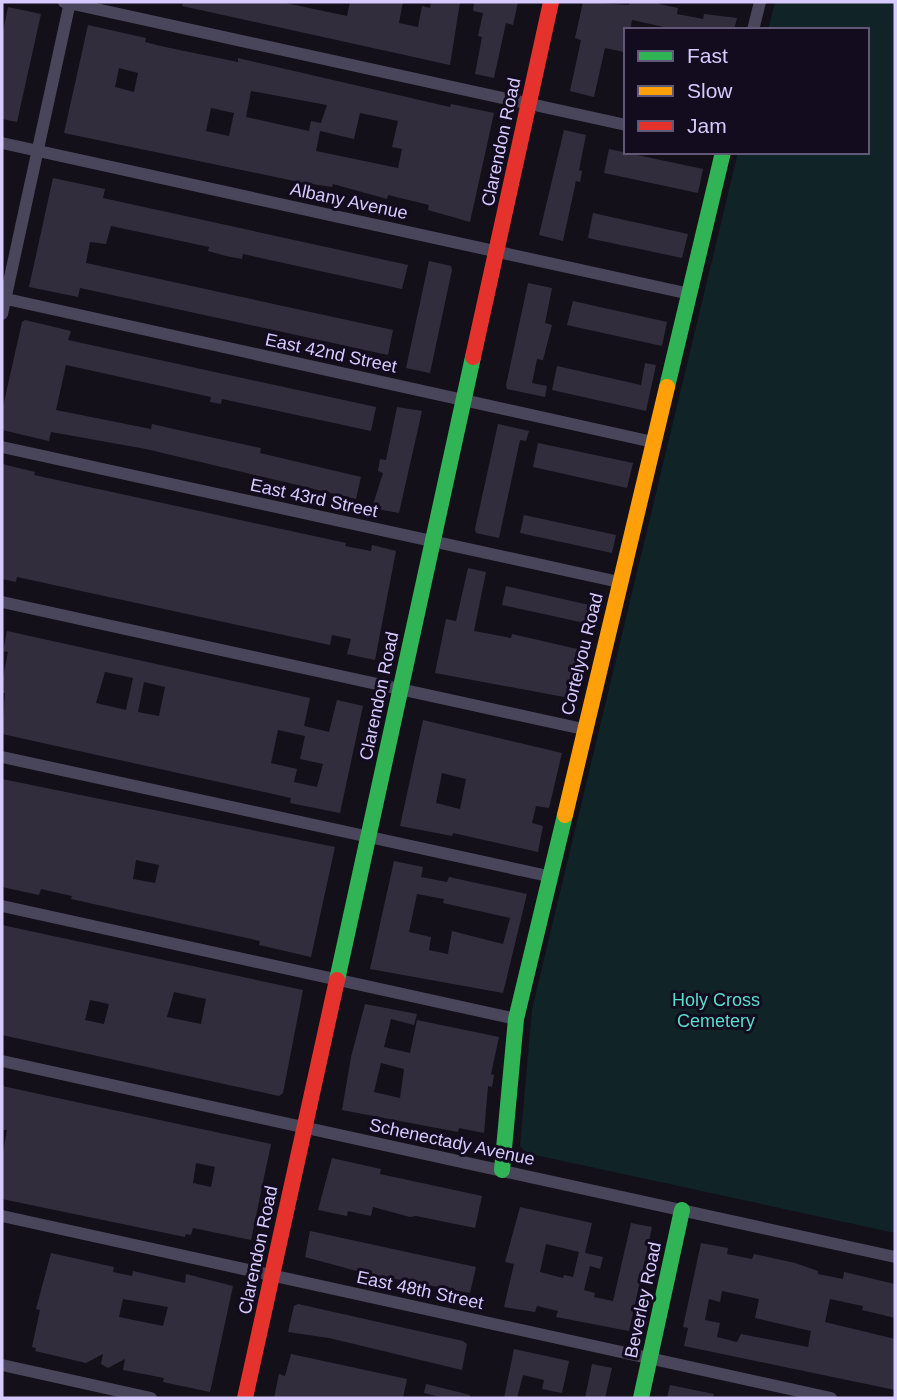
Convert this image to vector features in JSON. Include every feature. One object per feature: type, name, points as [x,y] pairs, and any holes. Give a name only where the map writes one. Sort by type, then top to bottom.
[{"type":"street","points":[[2,314],[68,2],[624,125]]},
{"type":"street","name":"Clarendon Road","points":[[245,1398],[551,2]]},
{"type":"street","points":[[753,28],[755,3]]},
{"type":"street","name":"Albany Avenue","points":[[2,143],[690,294]]},
{"type":"street","name":"Cortelyou Road","points":[[502,1170],[516,1019],[583,729],[723,154]]},
{"type":"street","name":"East 42nd Street","points":[[4,298],[653,442]]},
{"type":"street","name":"East 43rd Street","points":[[2,447],[619,582]]},
{"type":"street","points":[[2,602],[583,729]]},
{"type":"street","points":[[2,757],[548,876]]},
{"type":"street","points":[[2,906],[516,1019]]},
{"type":"street","name":"Schenectady Avenue","points":[[2,1061],[895,1257]]},
{"type":"street","name":"Beverley Road","points":[[641,1398],[682,1210]]},
{"type":"street","name":"East 48th Street","points":[[2,1216],[831,1398]]},
{"type":"street","points":[[2,1365],[151,1398]]},
{"type":"green space","name":"Holy Cross Cemetery","points":[[775,2],[895,2],[895,1233],[526,1153],[520,1146],[532,1009],[738,154],[869,154],[869,28],[768,28]]},
{"type":"building","points":[[183,2],[281,2],[347,16],[350,2],[403,2],[399,23],[418,27],[422,6],[430,8],[431,2],[460,2],[450,65],[182,6]]},
{"type":"building","points":[[474,2],[518,2],[513,25],[506,23],[494,78],[475,74],[482,37],[478,36],[483,13],[473,11]]},
{"type":"building","points":[[583,2],[629,5],[630,2],[659,2],[678,8],[677,14],[703,19],[704,14],[737,18],[734,28],[664,28],[632,20],[630,28],[624,28],[624,52],[605,48],[594,97],[570,91],[581,40],[575,38]]},
{"type":"building","points":[[8,7],[41,14],[17,122],[2,119],[2,36]]},
{"type":"building","points":[[88,25],[146,38],[145,42],[165,47],[238,62],[238,58],[450,107],[451,104],[494,113],[470,222],[428,210],[429,205],[388,195],[387,199],[333,184],[332,187],[299,182],[64,133]],"holes":[[[119,68],[138,73],[134,92],[115,87]],[[251,91],[327,105],[321,123],[311,121],[309,131],[246,117]],[[211,108],[234,113],[229,136],[206,131]],[[360,113],[398,121],[392,147],[402,149],[398,168],[316,151],[320,131],[354,139]]]},
{"type":"building","points":[[564,130],[586,135],[579,170],[582,171],[580,182],[576,181],[563,241],[539,235]]},
{"type":"building","points":[[609,149],[703,169],[698,193],[604,173]]},
{"type":"building","points":[[53,178],[105,189],[103,198],[408,265],[402,289],[243,254],[242,259],[226,256],[208,251],[209,247],[111,226],[106,244],[90,242],[86,263],[393,330],[388,355],[80,288],[78,297],[29,287]]},
{"type":"building","points":[[593,213],[688,234],[682,258],[588,238]]},
{"type":"building","points":[[429,261],[451,266],[452,270],[430,373],[406,368]]},
{"type":"building","points":[[528,283],[552,288],[545,323],[552,325],[543,360],[537,359],[532,383],[547,386],[545,397],[507,389],[506,385]]},
{"type":"building","points":[[573,301],[667,322],[662,346],[567,325]]},
{"type":"building","points":[[25,320],[71,331],[68,340],[376,407],[371,431],[222,399],[221,404],[210,402],[211,397],[66,365],[56,410],[151,429],[152,424],[261,448],[260,453],[361,477],[356,499],[146,449],[51,432],[49,441],[2,430],[2,411],[22,322]]},
{"type":"building","points":[[645,363],[656,365],[646,411],[552,390],[557,366],[641,385]]},
{"type":"building","points":[[397,407],[422,411],[399,513],[372,508],[383,473],[378,471],[380,459],[386,460]]},
{"type":"building","points":[[498,424],[529,431],[526,441],[520,440],[499,538],[476,533],[475,529]]},
{"type":"building","points":[[538,443],[633,463],[627,488],[533,467]]},
{"type":"building","points":[[2,464],[35,472],[34,475],[346,543],[345,546],[371,551],[372,545],[396,551],[375,660],[347,654],[351,639],[332,635],[330,645],[17,577],[16,582],[2,579]]},
{"type":"building","points":[[524,515],[616,535],[612,553],[520,533]]},
{"type":"building","points":[[468,568],[486,572],[474,631],[511,638],[512,634],[586,651],[575,699],[435,673],[446,619],[456,621]]},
{"type":"building","points":[[506,586],[598,607],[594,625],[502,605]]},
{"type":"building","points":[[7,631],[310,698],[304,726],[329,732],[337,700],[363,706],[340,813],[290,803],[291,798],[2,734],[5,693],[2,693],[2,682],[8,652],[3,651]],"holes":[[[105,672],[133,678],[126,710],[96,703]],[[144,682],[165,687],[159,716],[138,712]],[[278,730],[305,736],[300,759],[323,764],[317,787],[294,782],[297,769],[271,763]]]},
{"type":"building","points":[[423,720],[562,753],[549,808],[536,806],[532,823],[543,826],[538,852],[453,833],[452,836],[400,826]],"holes":[[[442,773],[466,779],[460,809],[436,803]]]},
{"type":"building","points":[[2,779],[335,847],[311,957],[259,945],[260,941],[71,899],[72,896],[41,889],[39,895],[2,887]],"holes":[[[136,860],[159,865],[155,883],[133,879]]]},
{"type":"building","points":[[394,861],[423,867],[421,877],[447,882],[449,877],[527,894],[503,993],[370,969]],"holes":[[[417,894],[444,899],[443,903],[510,918],[503,944],[452,931],[448,954],[429,950],[431,937],[409,932]]]},
{"type":"building","points":[[2,925],[303,990],[283,1093],[279,1096],[2,1035]],"holes":[[[174,992],[206,999],[201,1024],[167,1017]],[[90,1000],[109,1004],[104,1024],[85,1020]]]},
{"type":"building","points":[[365,1004],[417,1014],[414,1025],[391,1019],[384,1047],[410,1053],[417,1020],[499,1037],[491,1074],[494,1075],[492,1087],[488,1086],[484,1133],[459,1128],[458,1132],[342,1110],[351,1057]],"holes":[[[381,1063],[404,1069],[400,1098],[374,1092]]]},
{"type":"building","points":[[2,1086],[271,1144],[251,1240],[193,1228],[191,1235],[186,1234],[185,1237],[2,1199],[2,1158],[7,1130],[2,1130]],"holes":[[[196,1163],[215,1167],[211,1187],[193,1183]]]},
{"type":"building","points":[[332,1158],[381,1169],[380,1174],[482,1196],[475,1228],[410,1217],[373,1207],[371,1216],[348,1211],[347,1216],[318,1210]]},
{"type":"building","points":[[520,1207],[592,1223],[585,1253],[603,1257],[600,1269],[590,1266],[584,1290],[595,1293],[594,1297],[613,1301],[631,1223],[652,1227],[629,1331],[556,1317],[558,1311],[537,1306],[535,1312],[504,1307],[514,1264],[505,1262]],"holes":[[[546,1244],[579,1252],[573,1277],[564,1275],[563,1278],[540,1272]]]},
{"type":"building","points":[[310,1231],[476,1267],[470,1293],[364,1273],[305,1257]]},
{"type":"building","points":[[701,1243],[728,1248],[727,1254],[752,1259],[754,1254],[795,1263],[818,1271],[818,1274],[843,1279],[844,1272],[895,1284],[895,1318],[862,1310],[863,1306],[830,1299],[825,1322],[895,1339],[895,1390],[684,1346],[688,1328],[683,1327]],"holes":[[[722,1291],[759,1299],[755,1318],[811,1331],[808,1347],[741,1334],[737,1342],[717,1337],[720,1323],[705,1320],[709,1299],[720,1302]]]},
{"type":"building","points":[[51,1253],[114,1267],[113,1272],[132,1276],[133,1271],[185,1283],[186,1274],[233,1286],[210,1392],[163,1382],[164,1378],[123,1370],[125,1359],[108,1368],[101,1364],[103,1354],[86,1363],[35,1351],[36,1348],[32,1347],[40,1310],[36,1309]],"holes":[[[123,1299],[168,1307],[163,1326],[119,1317]]]},
{"type":"building","points":[[298,1304],[463,1341],[467,1344],[462,1370],[329,1338],[288,1332],[294,1306]]},
{"type":"building","points":[[514,1349],[569,1361],[562,1393],[542,1389],[544,1380],[523,1375],[517,1398],[504,1398]]},
{"type":"building","points":[[291,1354],[407,1379],[403,1398],[274,1398],[279,1374],[285,1376]]},
{"type":"building","points":[[592,1364],[612,1368],[605,1398],[585,1398]]},
{"type":"building","points":[[426,1384],[470,1395],[470,1398],[444,1398],[424,1393]]},
{"type":"building","points":[[670,1385],[714,1394],[713,1398],[667,1398]]},
{"type":"traffic: fast","points":[[667,387],[723,154]]},
{"type":"traffic: fast","points":[[337,980],[473,357]]},
{"type":"traffic: fast","points":[[502,1170],[516,1019],[565,815]]},
{"type":"traffic: fast","points":[[641,1398],[682,1210]]},
{"type":"traffic: slow","points":[[565,815],[667,387]]},
{"type":"traffic: jam","points":[[473,357],[551,2]]},
{"type":"traffic: jam","points":[[245,1398],[337,980]]}]
